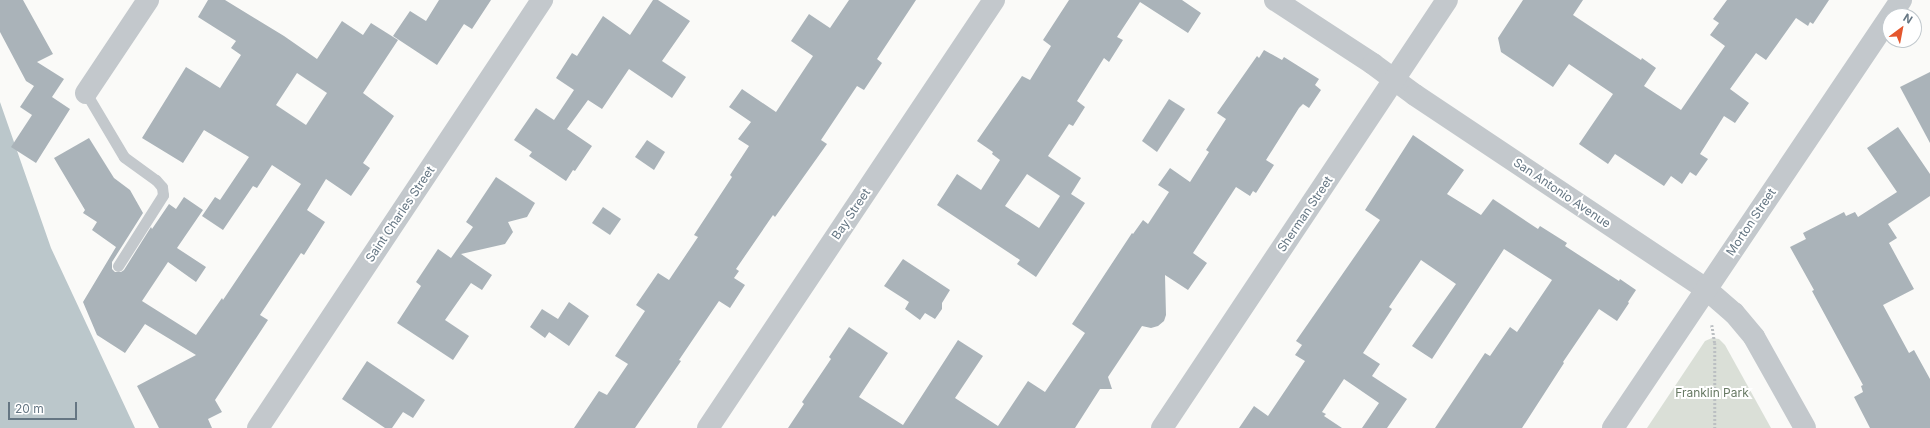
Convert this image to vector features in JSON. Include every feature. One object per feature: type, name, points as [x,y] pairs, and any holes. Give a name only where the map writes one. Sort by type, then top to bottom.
[{"type":"street","points":[[86,93],[148,0]]},
{"type":"street","name":"Saint Charles Street","points":[[258,428],[542,0]]},
{"type":"street","name":"Bay Street","points":[[708,428],[994,0]]},
{"type":"street","name":"San Antonio Avenue","points":[[1275,0],[1373,64],[1394,80],[1706,289],[1734,314],[1754,337],[1804,428]]},
{"type":"street","name":"Sherman Street","points":[[1162,428],[1447,0]]},
{"type":"street","name":"Morton Street","points":[[1613,428],[1901,0]]},
{"type":"lane","points":[[86,93],[124,157],[156,180],[162,187],[163,195],[118,266]]},
{"type":"path","points":[[1706,289],[1715,342],[1715,428]]},
{"type":"green space","name":"Franklin Park","points":[[1712,338],[1719,339],[1725,345],[1771,428],[1647,428],[1705,341]]},
{"type":"shaded area","points":[[0,102],[51,248],[135,428],[0,428]]},
{"type":"building","points":[[0,0],[23,0],[53,54],[37,62],[64,79],[52,97],[70,109],[36,163],[11,147],[32,115],[20,107],[34,86],[26,81],[0,32]]},
{"type":"building","points":[[208,0],[225,0],[284,36],[317,59],[342,21],[363,35],[371,23],[398,40],[363,93],[394,116],[363,163],[370,168],[351,196],[326,179],[307,210],[325,222],[304,255],[301,253],[260,315],[268,320],[215,400],[222,412],[208,419],[212,428],[159,428],[137,386],[196,355],[145,324],[125,353],[97,335],[83,302],[116,247],[92,230],[97,222],[83,213],[85,210],[54,158],[89,138],[114,178],[130,190],[143,213],[112,262],[112,269],[115,272],[121,272],[124,270],[151,227],[152,229],[169,204],[176,209],[184,197],[203,210],[177,248],[206,267],[196,282],[168,262],[142,301],[196,335],[222,298],[223,300],[301,184],[272,165],[257,188],[253,186],[223,230],[202,216],[215,197],[220,200],[249,157],[204,130],[183,163],[142,138],[186,67],[220,88],[241,55],[231,48],[236,41],[198,17]],"holes":[[[297,73],[327,93],[306,125],[276,105]]]},
{"type":"building","points":[[439,0],[491,0],[472,29],[464,24],[437,65],[393,36],[410,11],[426,21]]},
{"type":"building","points":[[653,0],[658,0],[690,21],[662,61],[686,77],[672,98],[629,69],[602,109],[588,100],[567,129],[592,146],[575,171],[573,170],[566,181],[529,156],[532,152],[514,140],[536,108],[554,120],[574,90],[556,78],[572,53],[577,56],[603,16],[630,35]]},
{"type":"building","points":[[849,0],[916,0],[877,59],[882,63],[864,90],[857,86],[821,140],[827,144],[775,217],[773,215],[736,269],[739,271],[734,278],[745,285],[730,308],[719,301],[679,360],[681,361],[635,428],[574,428],[599,391],[607,395],[628,364],[615,356],[645,311],[636,305],[658,273],[669,280],[698,237],[694,235],[732,177],[730,175],[749,146],[738,139],[751,122],[729,107],[742,89],[776,112],[813,56],[791,41],[809,14],[830,28]]},
{"type":"building","points":[[1069,0],[1182,0],[1201,13],[1188,33],[1140,2],[1117,37],[1123,40],[1109,62],[1104,58],[1077,101],[1085,107],[1073,126],[1069,124],[1048,156],[1081,178],[1071,194],[1085,203],[1036,277],[1017,264],[1020,260],[937,205],[957,174],[981,190],[1000,160],[992,154],[993,152],[977,141],[1022,76],[1030,80],[1051,46],[1043,40]],"holes":[[[1027,174],[1060,196],[1039,228],[1005,206]]]},
{"type":"building","points":[[1523,0],[1583,0],[1573,15],[1641,60],[1642,58],[1656,68],[1644,86],[1681,110],[1725,46],[1710,35],[1719,23],[1713,19],[1727,0],[1829,0],[1813,24],[1810,22],[1808,26],[1796,18],[1766,60],[1756,53],[1730,89],[1749,103],[1735,123],[1724,116],[1700,154],[1708,159],[1696,176],[1690,172],[1682,184],[1671,176],[1664,186],[1615,154],[1608,164],[1579,144],[1613,94],[1569,64],[1553,87],[1501,52],[1498,38]]},
{"type":"building","points":[[1264,50],[1282,60],[1284,57],[1319,79],[1315,85],[1321,90],[1309,108],[1303,104],[1299,108],[1266,160],[1274,165],[1256,193],[1253,191],[1250,196],[1236,187],[1193,253],[1207,263],[1188,290],[1165,275],[1166,315],[1164,321],[1158,326],[1151,328],[1142,326],[1108,377],[1112,389],[1100,389],[1075,428],[788,428],[804,404],[802,402],[831,359],[829,357],[849,327],[888,353],[859,397],[903,425],[958,340],[983,356],[955,398],[998,426],[1028,381],[1045,392],[1085,333],[1072,324],[1132,233],[1133,234],[1143,220],[1148,224],[1169,192],[1158,185],[1170,168],[1190,182],[1209,152],[1206,150],[1226,119],[1217,113],[1257,56],[1259,58]]},
{"type":"building","points":[[1930,72],[1930,143],[1900,87]]},
{"type":"building","points":[[1169,99],[1185,109],[1157,152],[1142,141]]},
{"type":"building","points":[[1898,127],[1930,174],[1930,196],[1888,224],[1897,238],[1889,243],[1914,289],[1883,305],[1909,353],[1914,350],[1930,379],[1930,428],[1870,428],[1854,397],[1863,392],[1861,386],[1863,385],[1790,247],[1806,239],[1803,233],[1844,212],[1846,216],[1855,212],[1858,217],[1897,192],[1867,148]]},
{"type":"building","points":[[1413,135],[1464,170],[1447,194],[1481,215],[1493,199],[1538,229],[1540,226],[1567,243],[1565,246],[1619,281],[1620,279],[1636,290],[1628,302],[1629,303],[1617,321],[1599,309],[1563,362],[1564,363],[1522,428],[1435,428],[1485,353],[1490,356],[1510,327],[1517,332],[1552,280],[1504,249],[1432,359],[1412,346],[1456,284],[1421,260],[1389,307],[1392,309],[1363,353],[1380,364],[1372,376],[1407,399],[1387,428],[1362,428],[1379,403],[1344,379],[1322,412],[1326,414],[1324,416],[1342,428],[1239,428],[1254,406],[1268,416],[1305,361],[1295,355],[1302,345],[1296,341],[1380,220],[1365,210]]},
{"type":"building","points":[[647,140],[665,152],[654,170],[635,157]]},
{"type":"building","points":[[496,177],[535,203],[527,217],[508,222],[513,232],[505,244],[461,254],[492,275],[482,290],[471,283],[445,320],[469,336],[453,360],[397,323],[421,286],[416,282],[438,249],[451,258],[473,227],[466,222]]},
{"type":"building","points":[[603,207],[621,219],[610,235],[592,223]]},
{"type":"building","points":[[903,259],[950,290],[942,303],[942,309],[935,319],[925,313],[920,320],[905,309],[909,302],[884,286]]},
{"type":"building","points":[[569,302],[589,316],[569,346],[549,332],[545,338],[530,327],[542,309],[558,319]]},
{"type":"building","points":[[367,361],[425,400],[413,418],[403,412],[392,428],[385,428],[342,399]]}]
